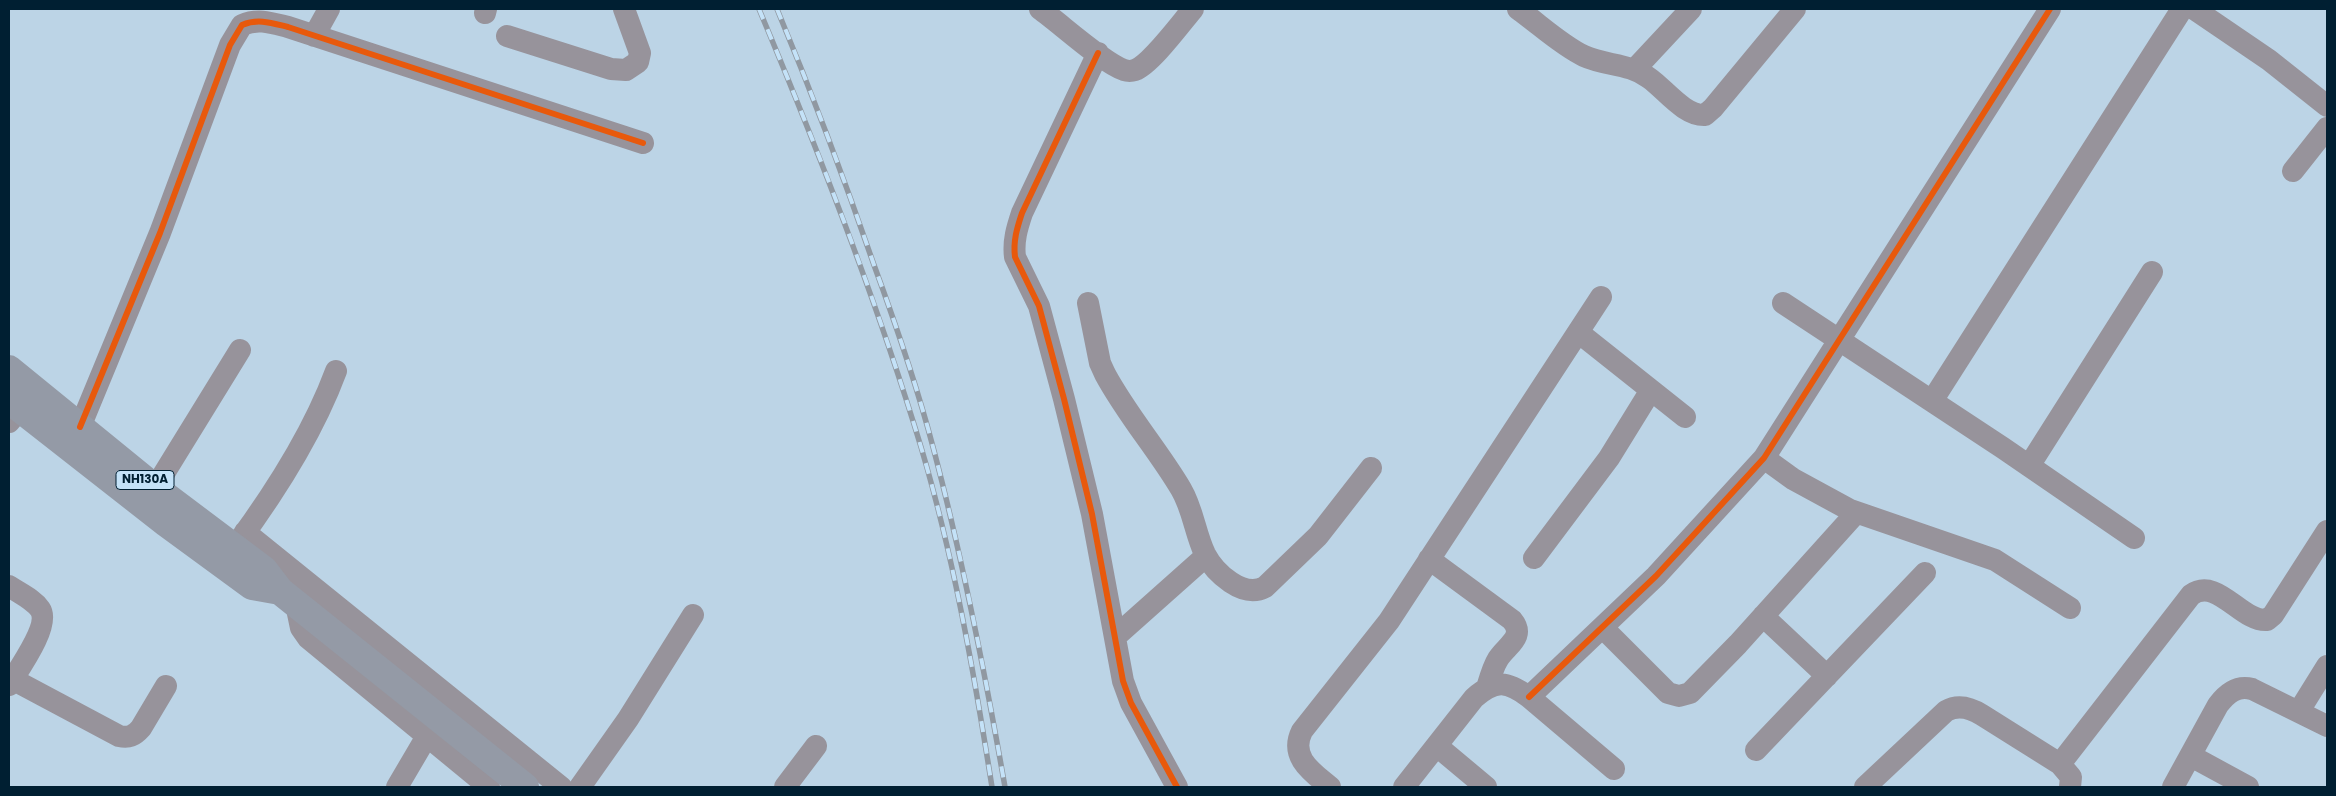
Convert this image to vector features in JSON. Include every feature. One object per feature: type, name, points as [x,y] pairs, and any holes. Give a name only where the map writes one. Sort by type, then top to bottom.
[{"type":"highway","name":"NH130A","points":[[9,369],[18,406],[166,523],[252,586],[288,598]]},
{"type":"highway","name":"NH130A","points":[[18,406],[80,427],[155,488],[240,540],[288,598],[525,787]]},
{"type":"street","points":[[314,36],[329,9]]},
{"type":"street","points":[[507,36],[611,69],[626,70],[638,62],[640,53],[624,9]]},
{"type":"street","points":[[1040,9],[1098,53],[1124,70],[1136,69],[1151,58],[1192,9]]},
{"type":"street","points":[[1518,9],[1584,56],[1635,69],[1688,110],[1695,114],[1705,115],[1795,9]]},
{"type":"street","points":[[1635,69],[1691,9]]},
{"type":"street","points":[[1529,697],[1656,576],[1741,486],[1764,458],[2050,9]]},
{"type":"street","points":[[1932,401],[2182,9]]},
{"type":"street","points":[[2194,9],[2269,60],[2327,106]]},
{"type":"street","points":[[80,427],[160,233],[230,45],[238,30],[248,22],[264,22],[314,36],[643,142]]},
{"type":"street","points":[[1098,53],[1022,213],[1015,232],[1014,249],[1015,257],[1039,306],[1064,399],[1092,514],[1123,681],[1131,703],[1177,787]]},
{"type":"street","points":[[2293,171],[2327,128]]},
{"type":"street","points":[[2029,466],[2152,272]]},
{"type":"street","points":[[1322,785],[1301,760],[1297,749],[1298,737],[1312,716],[1389,621],[1601,297]]},
{"type":"street","points":[[1088,303],[1100,363],[1105,374],[1181,490],[1206,556],[1233,584],[1249,591],[1257,592],[1277,577],[1318,536],[1371,468]]},
{"type":"street","points":[[1783,303],[2134,538]]},
{"type":"street","points":[[1578,332],[1686,417]]},
{"type":"street","points":[[155,488],[240,350]]},
{"type":"street","points":[[336,371],[307,437],[240,540],[560,787]]},
{"type":"street","points":[[1534,558],[1609,458],[1651,390]]},
{"type":"street","points":[[1764,458],[1792,479],[1856,513],[1995,560],[2070,608]]},
{"type":"street","points":[[1603,628],[1668,693],[1679,696],[1694,690],[1856,513]]},
{"type":"street","points":[[2060,764],[2191,595],[2199,591],[2212,592],[2257,619],[2267,620],[2273,615],[2327,531]]},
{"type":"street","points":[[1115,637],[1206,556]]},
{"type":"street","points":[[1429,559],[1512,620],[1518,628],[1516,637],[1499,657],[1487,688]]},
{"type":"street","points":[[1756,750],[1925,573]]},
{"type":"street","points":[[9,586],[38,606],[43,615],[41,628],[11,682],[119,736],[126,737],[136,733],[141,728],[166,686]]},
{"type":"street","points":[[288,598],[301,628],[308,638],[365,687],[489,787]]},
{"type":"street","points":[[580,787],[628,719],[693,615]]},
{"type":"street","points":[[1763,616],[1827,676]]},
{"type":"street","points":[[2300,711],[2327,666]]},
{"type":"street","points":[[1404,787],[1474,698],[1487,688],[1497,684],[1508,684],[1529,697],[1614,769]]},
{"type":"street","points":[[2173,787],[2223,699],[2239,687],[2252,689],[2300,711],[2327,726]]},
{"type":"street","points":[[1865,787],[1925,728],[1954,708],[1974,710],[2060,764],[2070,777],[2070,787]]},
{"type":"street","points":[[397,787],[427,736]]},
{"type":"street","points":[[785,787],[816,746]]},
{"type":"street","points":[[1436,746],[1486,787]]},
{"type":"street","points":[[2191,756],[2248,787]]},
{"type":"railway","points":[[759,9],[846,226],[904,391],[921,447],[933,489],[962,616],[992,787]]},
{"type":"railway","points":[[777,9],[851,200],[920,401],[944,489],[964,574],[1005,787]]},
{"type":"cycle path","points":[[1529,697],[1656,576],[1764,458],[2050,9]]},
{"type":"cycle path","points":[[80,427],[160,233],[230,45],[242,25],[259,22],[288,27],[643,143]]},
{"type":"cycle path","points":[[1098,53],[1022,213],[1015,240],[1015,257],[1039,306],[1064,399],[1092,514],[1123,681],[1131,703],[1177,787]]}]
